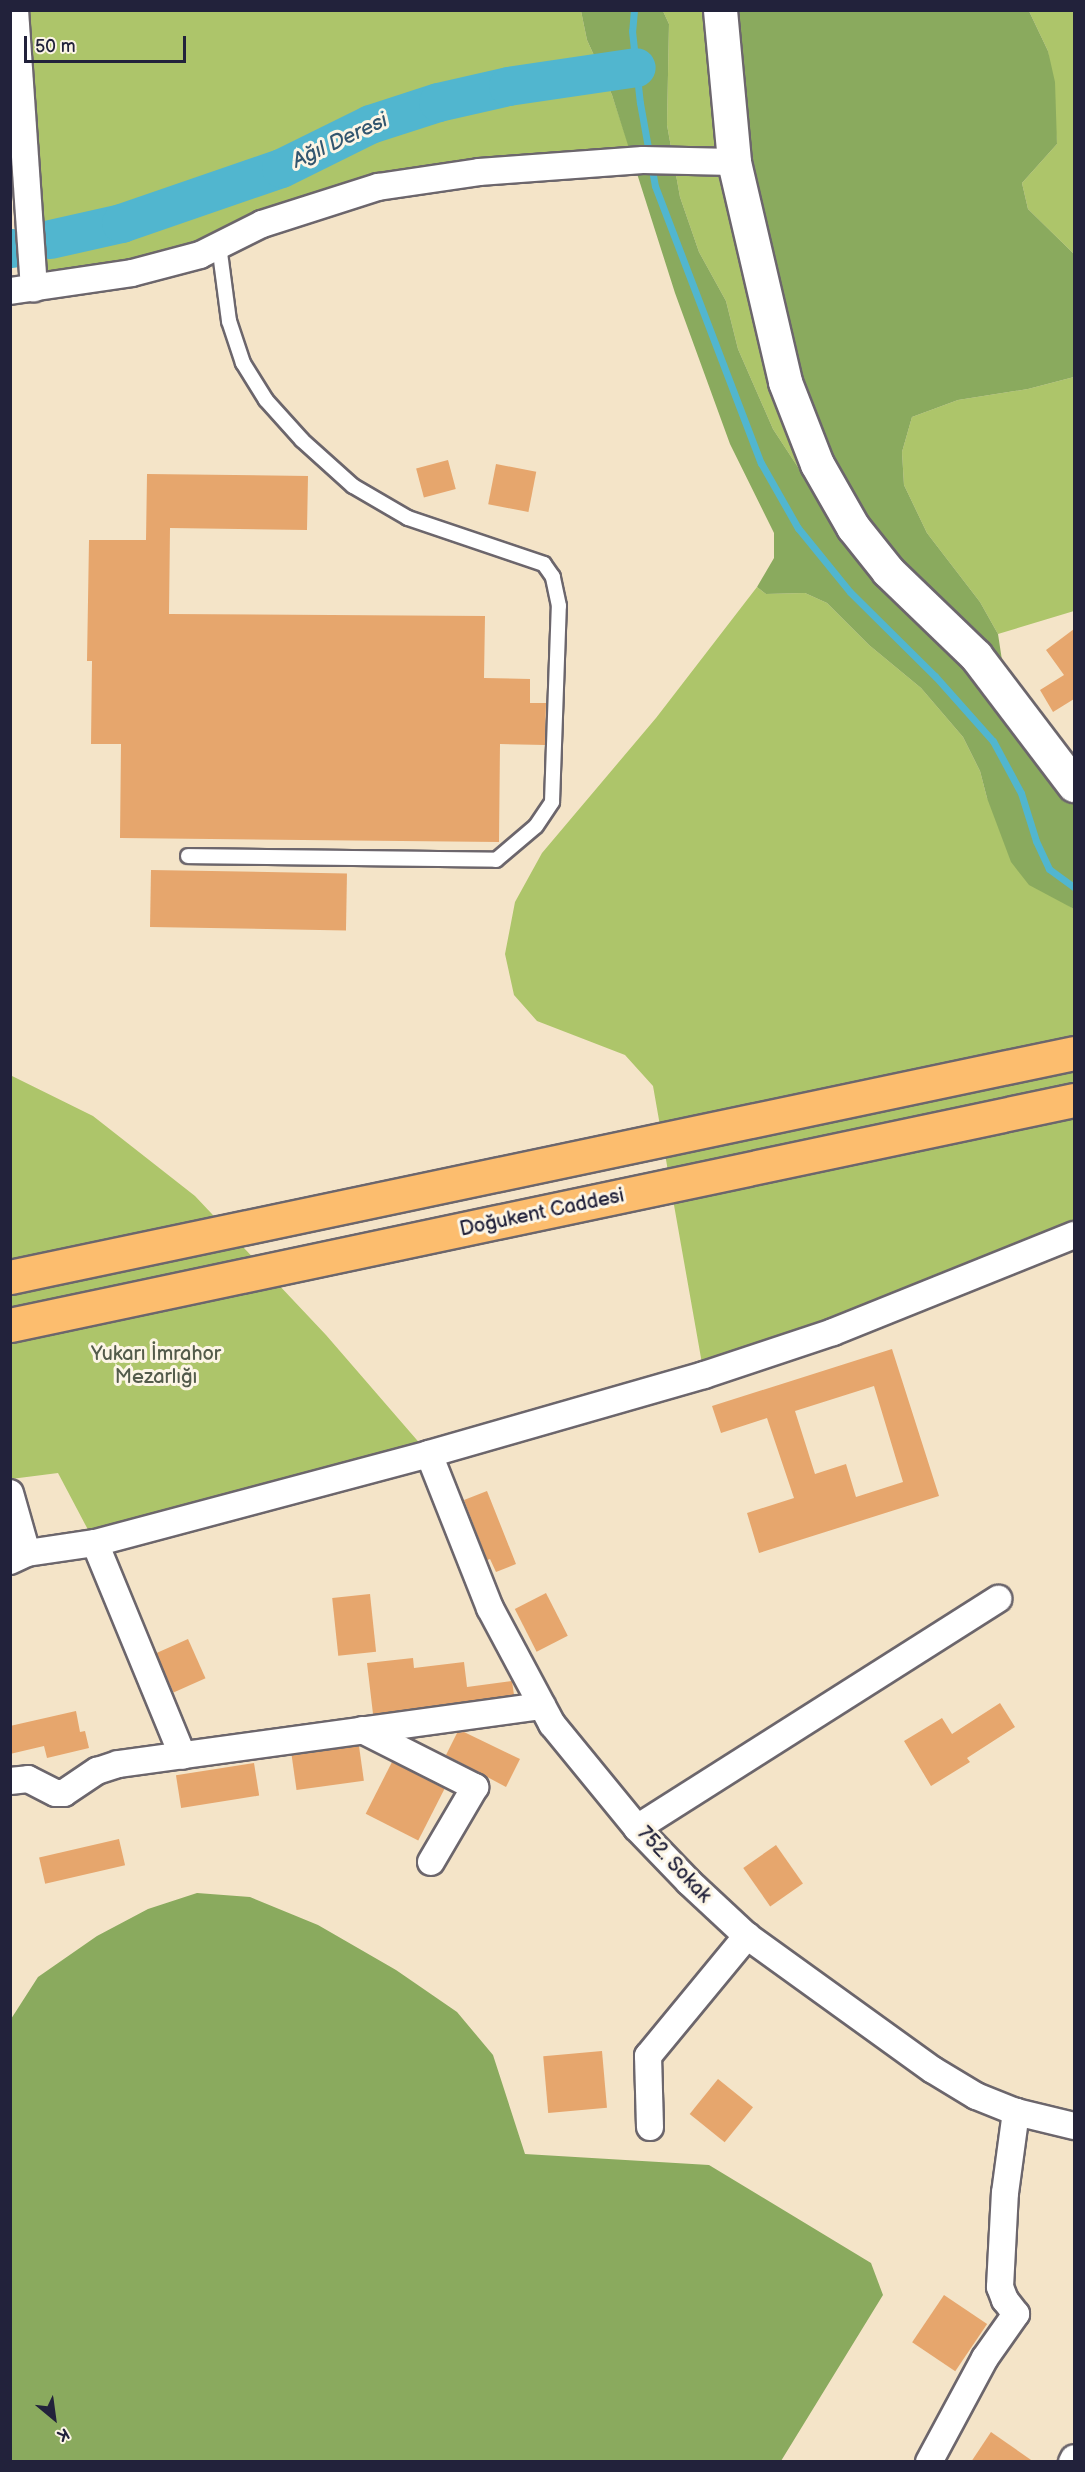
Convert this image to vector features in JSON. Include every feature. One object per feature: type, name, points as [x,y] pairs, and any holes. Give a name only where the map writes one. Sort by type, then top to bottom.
[{"type":"main road","points":[[10,1277],[1074,1053]]},
{"type":"main road","name":"Doğukent Caddesi","points":[[10,1325],[1074,1100]]},
{"type":"street","points":[[15,10],[22,290],[132,273],[200,255],[262,224],[378,187],[479,172],[643,160],[734,162]]},
{"type":"street","points":[[720,10],[734,162],[785,382],[827,482],[853,527],[888,571],[976,656],[1074,785]]},
{"type":"street","points":[[10,1493],[19,1557],[95,1543],[429,1454],[704,1375],[833,1332],[1074,1234]]},
{"type":"street","name":"752. Sokak","points":[[429,1454],[490,1608],[552,1724],[637,1828],[689,1882],[747,1936],[933,2070],[976,2096],[1016,2112],[1074,2126]]},
{"type":"street","points":[[95,1543],[183,1756]]},
{"type":"street","points":[[637,1828],[998,1599]]},
{"type":"street","points":[[10,1780],[28,1779],[56,1793],[64,1793],[97,1771],[118,1764],[542,1706]]},
{"type":"street","points":[[362,1730],[476,1787],[432,1862]]},
{"type":"street","points":[[650,2127],[648,2056],[747,1936]]},
{"type":"street","points":[[929,2462],[985,2358],[1016,2314],[1005,2300],[1000,2287],[1005,2193],[1016,2112]]},
{"type":"lane","points":[[188,856],[496,860],[536,826],[552,802],[559,606],[553,577],[544,564],[408,518],[353,486],[303,440],[267,400],[243,363],[229,321],[219,245]]},
{"type":"green space","points":[[15,11],[581,11],[587,40],[612,95],[634,161],[378,187],[200,255],[34,288]]},
{"type":"green space","points":[[581,11],[663,11],[669,24],[667,125],[680,197],[699,252],[726,301],[738,349],[773,429],[807,481],[829,486],[785,382],[720,11],[1029,11],[1048,51],[1055,82],[1057,144],[1022,183],[1028,209],[1074,254],[1074,377],[1028,389],[958,400],[912,417],[902,452],[904,485],[927,533],[980,602],[998,634],[1007,693],[1074,785],[1074,909],[1029,885],[1011,862],[987,798],[980,771],[963,737],[921,688],[869,645],[827,603],[805,593],[766,594],[757,587],[774,558],[774,533],[730,444],[675,293],[612,95],[587,40]]},
{"type":"green space","points":[[663,11],[720,11],[830,487],[807,481],[773,429],[738,349],[726,301],[699,252],[680,197],[667,125],[669,24]]},
{"type":"green space","points":[[1029,11],[1074,11],[1074,254],[1028,209],[1022,183],[1057,144],[1048,51]]},
{"type":"green space","points":[[1074,377],[1074,611],[998,634],[980,602],[927,533],[904,485],[902,452],[912,417],[958,400],[1028,389]]},
{"type":"green space","points":[[757,587],[766,594],[805,593],[827,603],[869,645],[921,688],[963,737],[980,771],[987,798],[1062,901],[1074,909],[1074,1235],[704,1375],[653,1086],[625,1055],[537,1021],[514,995],[505,954],[515,902],[542,853],[656,718]]},
{"type":"green space","name":"Yukarı İmrahor Mezarlığı","points":[[10,1075],[93,1116],[195,1196],[326,1335],[429,1454],[95,1543],[58,1473],[11,1479]]},
{"type":"green space","points":[[197,1893],[250,1897],[318,1925],[396,1970],[457,2012],[493,2055],[525,2154],[709,2165],[871,2263],[883,2295],[781,2461],[11,2461],[11,2019],[38,1977],[97,1936],[148,1909]]},
{"type":"building","points":[[448,460],[456,489],[424,498],[416,469]]},
{"type":"building","points":[[496,464],[536,472],[528,512],[488,504]]},
{"type":"building","points":[[147,474],[308,476],[307,530],[170,528],[169,614],[485,616],[484,678],[530,679],[530,703],[546,703],[545,745],[500,744],[499,842],[120,838],[121,744],[91,744],[92,661],[87,661],[89,540],[146,540]]},
{"type":"building","points":[[1074,629],[1074,699],[1053,712],[1040,690],[1064,675],[1046,650]]},
{"type":"building","points":[[151,870],[347,873],[346,930],[150,927]]},
{"type":"building","points":[[892,1349],[939,1496],[759,1553],[747,1513],[794,1498],[767,1418],[721,1433],[712,1406]],"holes":[[[874,1386],[903,1482],[856,1497],[846,1464],[815,1474],[795,1411]]]},
{"type":"building","points":[[487,1491],[516,1564],[496,1572],[490,1559],[487,1560],[464,1500]]},
{"type":"building","points":[[546,1593],[568,1636],[537,1652],[515,1609]]},
{"type":"building","points":[[370,1594],[376,1652],[338,1656],[332,1598]]},
{"type":"building","points":[[188,1639],[205,1678],[174,1693],[156,1653]]},
{"type":"building","points":[[413,1658],[414,1668],[464,1662],[467,1687],[512,1681],[514,1695],[373,1714],[367,1663]]},
{"type":"building","points":[[1000,1703],[1015,1727],[967,1758],[970,1762],[931,1786],[904,1741],[942,1718],[952,1734]]},
{"type":"building","points":[[76,1711],[80,1732],[85,1731],[89,1748],[47,1758],[44,1746],[10,1754],[10,1726]]},
{"type":"building","points":[[464,1732],[520,1759],[506,1787],[446,1755],[457,1733]]},
{"type":"building","points":[[359,1746],[364,1781],[297,1790],[292,1755]]},
{"type":"building","points":[[392,1762],[445,1789],[418,1840],[366,1814]]},
{"type":"building","points":[[254,1763],[259,1796],[181,1808],[176,1775]]},
{"type":"building","points":[[119,1839],[125,1865],[45,1884],[39,1857]]},
{"type":"building","points":[[776,1845],[803,1884],[770,1906],[743,1868]]},
{"type":"building","points":[[602,2051],[607,2108],[548,2113],[543,2056]]},
{"type":"building","points":[[718,2079],[753,2107],[725,2142],[690,2114]]},
{"type":"building","points":[[944,2295],[987,2324],[955,2371],[912,2342]]},
{"type":"building","points":[[991,2432],[1034,2462],[971,2462]]},
{"type":"waterway","points":[[634,10],[632,31],[640,103],[655,186],[761,463],[798,528],[850,592],[935,676],[993,741],[1021,793],[1036,841],[1049,869],[1074,887]]},
{"type":"waterway","name":"Ağıl Deresi","points":[[50,239],[121,223],[281,168],[370,124],[438,102],[508,86],[636,67]]}]
